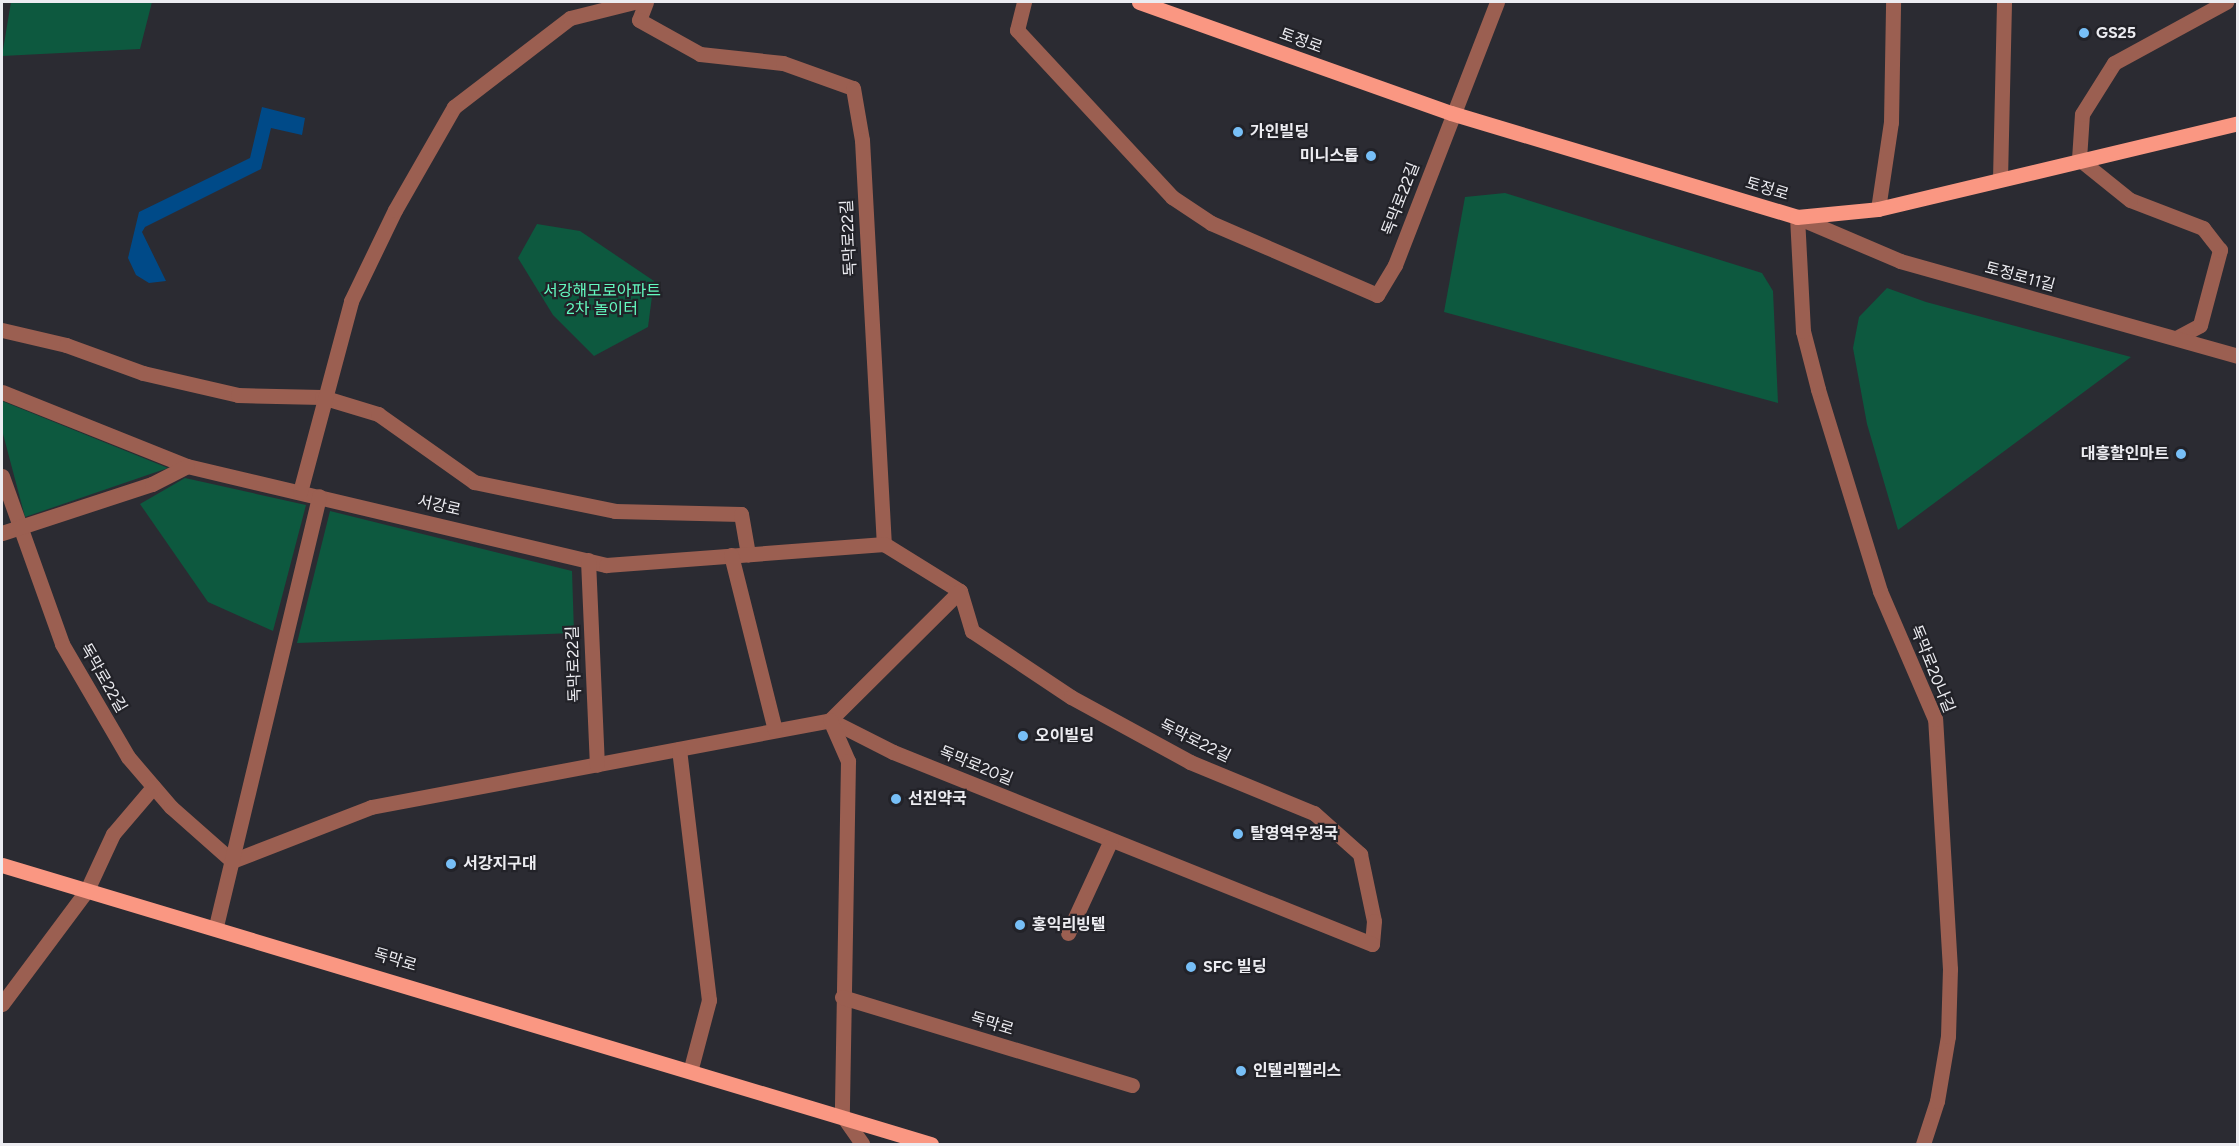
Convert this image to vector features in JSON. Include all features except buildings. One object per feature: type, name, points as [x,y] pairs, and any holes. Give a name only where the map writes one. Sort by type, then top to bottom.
[{"type":"main road","name":"토정로","points":[[1139,2],[1451,113],[1797,217],[1878,209],[2079,159],[2238,123]]},
{"type":"main road","name":"독막로","points":[[2,865],[216,926],[691,1068],[931,1144]]},
{"type":"street","points":[[300,492],[322,397],[351,301],[454,107],[570,18],[634,2]]},
{"type":"street","name":"독막로22길","points":[[646,2],[639,20],[700,54],[783,63],[853,88],[862,140],[884,544]]},
{"type":"street","name":"독막로22길","points":[[1024,2],[1017,30],[1172,197],[1211,223],[1377,295],[1395,265],[1451,113]]},
{"type":"street","points":[[1451,113],[1497,2]]},
{"type":"street","points":[[1878,209],[1891,122],[1893,2]]},
{"type":"street","points":[[2000,179],[2004,2]]},
{"type":"street","points":[[2176,338],[2200,325],[2220,250],[2203,228],[2130,200],[2079,159],[2082,114],[2114,63],[2226,2]]},
{"type":"street","name":"토정로11길","points":[[1797,217],[1900,261],[2238,356]]},
{"type":"street","name":"독막로20나길","points":[[1797,217],[1803,331],[1818,389],[1880,591],[1935,719],[1950,969],[1944,1058],[1923,1144]]},
{"type":"street","points":[[2,330],[66,345],[143,373],[238,395],[322,397],[378,414],[474,482],[615,511],[741,514],[748,554]]},
{"type":"street","name":"서강로","points":[[2,392],[187,466],[606,565],[884,544]]},
{"type":"street","points":[[2,533],[152,484],[187,466]]},
{"type":"street","name":"독막로22길","points":[[2,476],[62,644],[128,757],[153,787],[232,861]]},
{"type":"street","points":[[216,926],[319,496]]},
{"type":"street","points":[[232,861],[371,807],[830,720],[960,591],[884,544]]},
{"type":"street","points":[[731,555],[775,730]]},
{"type":"street","name":"독막로22길","points":[[588,560],[597,765]]},
{"type":"street","name":"독막로22길","points":[[960,591],[972,631],[1071,697],[1190,762],[1314,813],[1360,854],[1374,921],[1372,944]]},
{"type":"street","points":[[830,720],[848,761],[842,997],[842,1115],[862,1144]]},
{"type":"street","name":"독막로20길","points":[[830,720],[893,752],[1372,944]]},
{"type":"street","points":[[679,749],[710,1000],[691,1068]]},
{"type":"street","points":[[2,1004],[87,890],[113,834],[153,787]]},
{"type":"street","points":[[1068,933],[1111,840]]},
{"type":"street","name":"독막로","points":[[842,997],[1132,1085]]},
{"type":"green space","points":[[11,2],[152,2],[140,49],[2,56]]},
{"type":"green space","points":[[1505,193],[1762,273],[1773,291],[1778,403],[1444,312],[1465,197]]},
{"type":"green space","name":"서강해모로아파트 2차 놀이터","points":[[537,224],[580,231],[654,281],[648,327],[594,356],[553,315],[518,258]]},
{"type":"green space","points":[[1887,288],[1926,302],[2131,357],[1898,530],[1867,424],[1853,348],[1859,317]]},
{"type":"green space","points":[[2,401],[168,468],[25,517],[2,430]]},
{"type":"green space","points":[[185,478],[306,505],[273,631],[208,602],[140,504]]},
{"type":"green space","points":[[330,511],[572,571],[574,633],[297,643]]},
{"type":"water","points":[[262,107],[305,118],[302,135],[271,128],[261,169],[145,227],[142,232],[166,281],[149,283],[136,275],[128,258],[139,212],[250,158]]},
{"type":"place","name":"GS25","points":[[2084,33]]},
{"type":"place","name":"가인빌딩","points":[[1238,132]]},
{"type":"place","name":"미니스톱","points":[[1371,156]]},
{"type":"place","name":"대흥할인마트","points":[[2181,454]]},
{"type":"place","name":"오이빌딩","points":[[1023,736]]},
{"type":"place","name":"선진약국","points":[[896,799]]},
{"type":"place","name":"탈영역우정국","points":[[1238,834]]},
{"type":"place","name":"서강지구대","points":[[451,864]]},
{"type":"place","name":"홍익리빙텔","points":[[1020,925]]},
{"type":"place","name":"SFC 빌딩","points":[[1191,967]]},
{"type":"place","name":"인텔리펠리스","points":[[1241,1071]]}]
